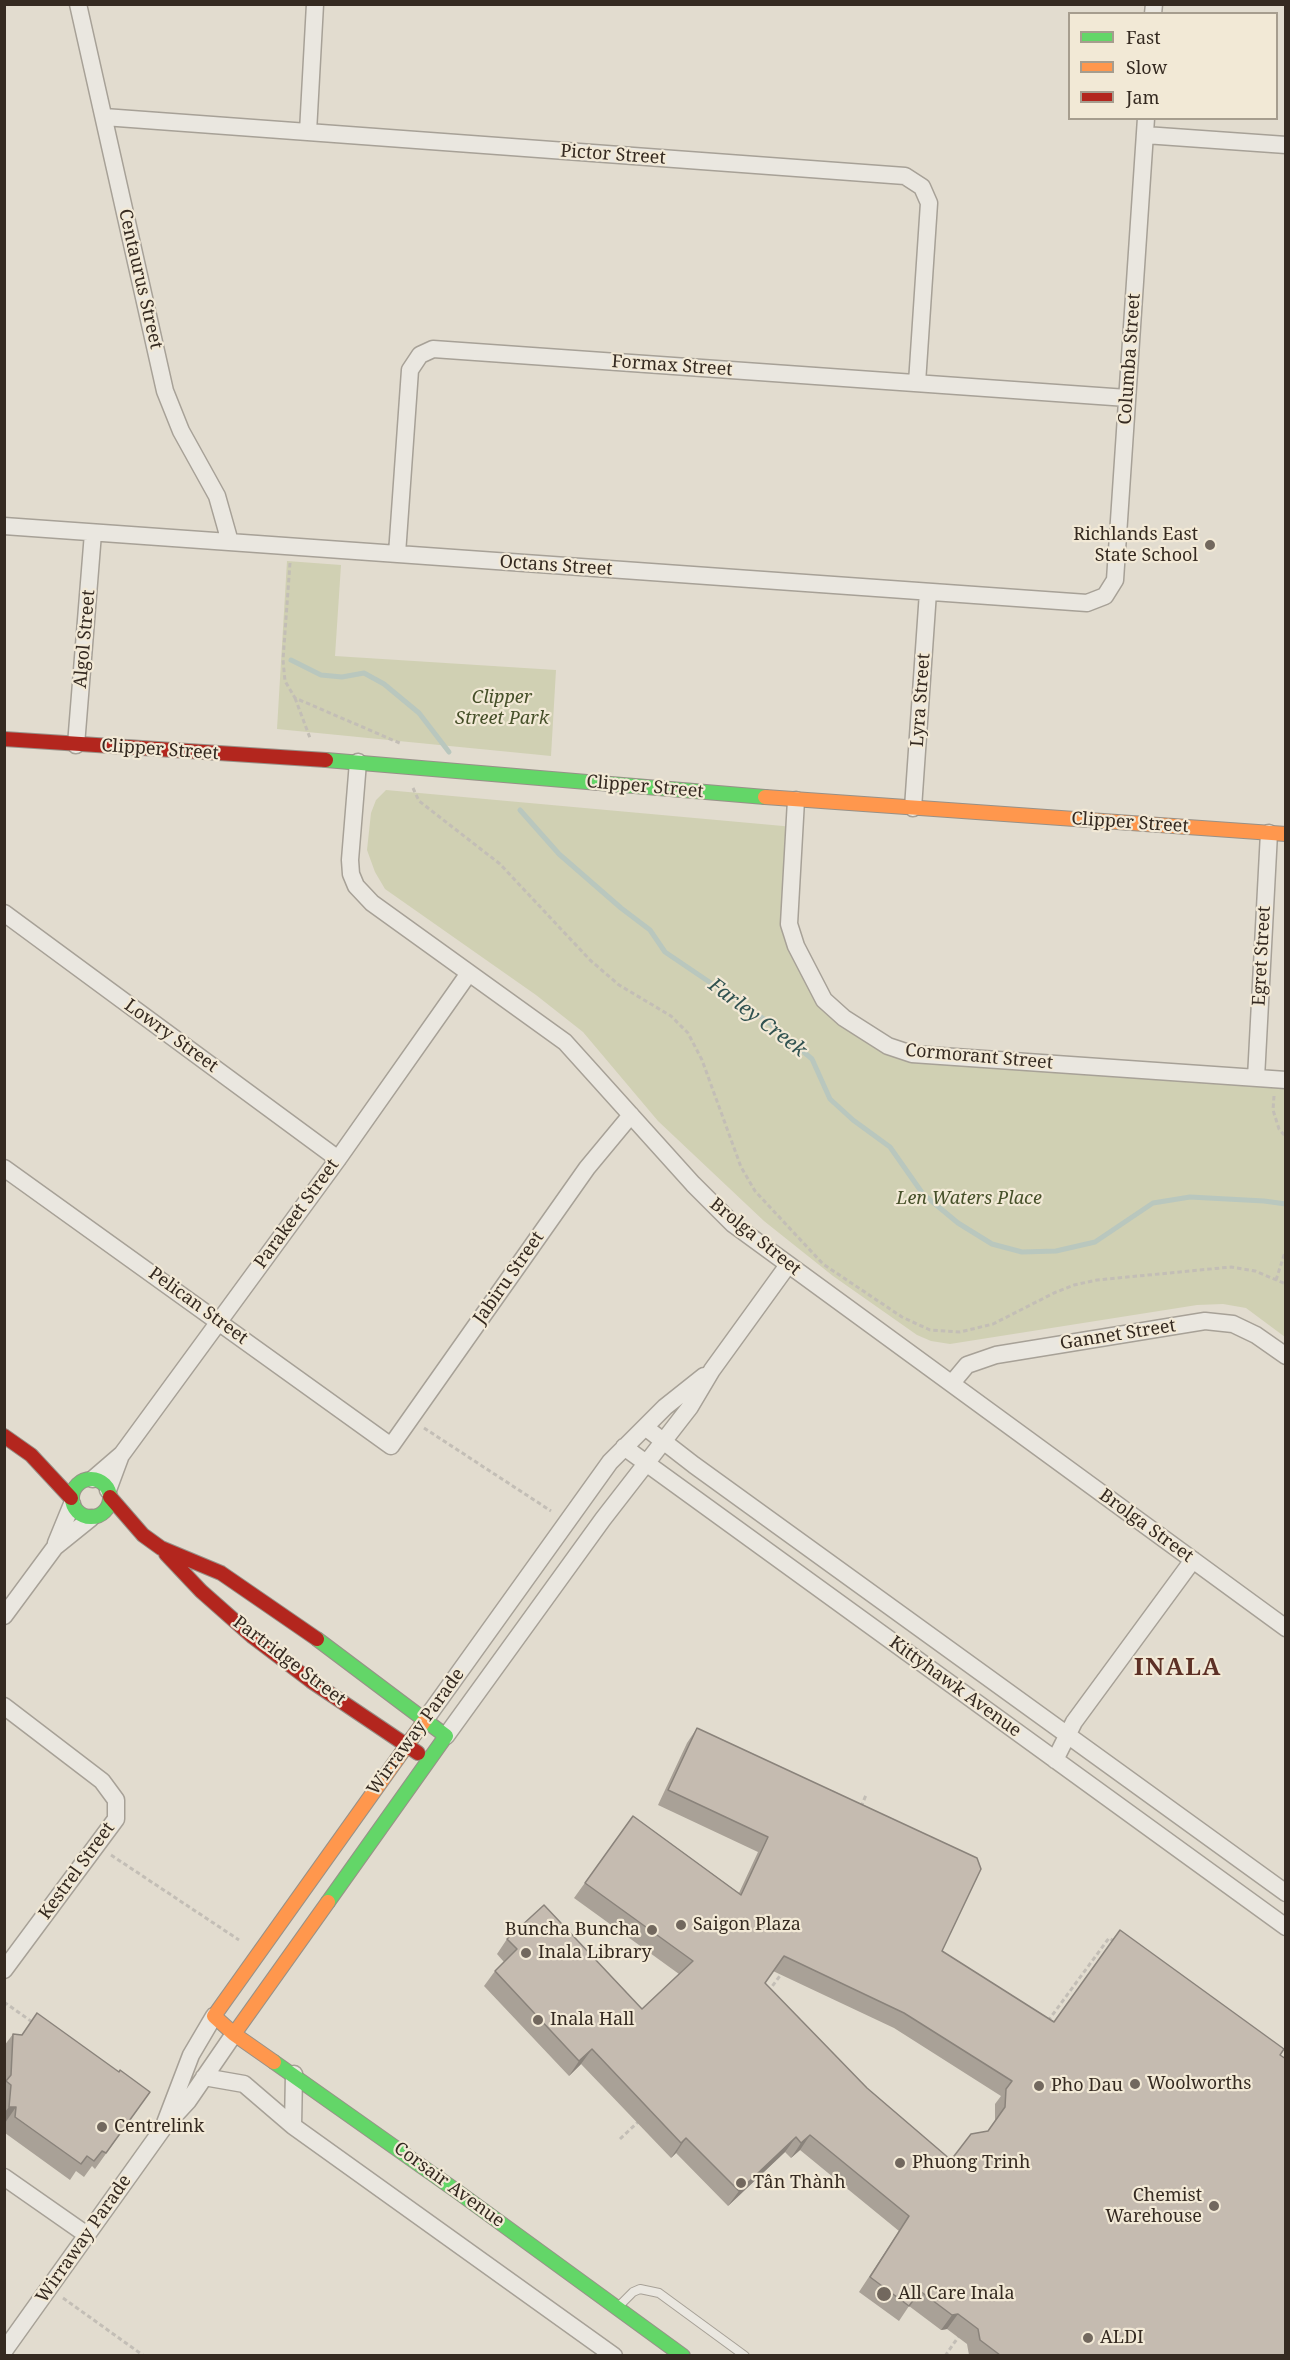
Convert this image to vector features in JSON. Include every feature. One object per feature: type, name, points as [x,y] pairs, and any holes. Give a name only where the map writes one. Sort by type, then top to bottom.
[{"type":"street","name":"Centaurus Street","points":[[78,4],[165,391],[180,431],[218,496],[230,542]]},
{"type":"street","points":[[308,132],[315,4]]},
{"type":"street","name":"Pictor Street","points":[[104,117],[905,176],[922,187],[929,203],[917,383]]},
{"type":"street","points":[[1145,127],[1286,145]]},
{"type":"street","name":"Columba Street","points":[[1105,596],[1115,580],[1145,127]]},
{"type":"street","name":"Formax Street","points":[[397,554],[410,370],[420,355],[433,349],[1127,398]]},
{"type":"street","name":"Octans Street","points":[[4,526],[1087,603],[1105,596]]},
{"type":"street","name":"Algol Street","points":[[76,745],[93,533]]},
{"type":"street","name":"Lyra Street","points":[[913,808],[928,592]]},
{"type":"street","name":"Clipper Street","points":[[4,739],[358,762],[796,800],[1277,834]]},
{"type":"street","name":"Brolga Street","points":[[358,762],[350,860],[351,874],[356,886],[372,903],[565,1042],[693,1184],[733,1224],[1286,1628]]},
{"type":"street","name":"Cormorant Street","points":[[796,800],[789,924],[796,946],[824,1000],[844,1018],[888,1046],[912,1054],[1280,1080]]},
{"type":"street","name":"Egret Street","points":[[1256,1078],[1277,834]]},
{"type":"street","name":"Lowry Street","points":[[4,913],[338,1159]]},
{"type":"street","name":"Parakeet Street","points":[[89,1479],[122,1454],[338,1159],[469,973]]},
{"type":"street","name":"Jabiru Street","points":[[391,1446],[587,1168],[631,1114]]},
{"type":"street","name":"Pelican Street","points":[[4,1168],[391,1446]]},
{"type":"street","name":"Wirraway Parade","points":[[4,2352],[164,2127],[188,2101],[446,1736],[645,1464],[690,1407],[712,1370],[788,1265]]},
{"type":"street","name":"Gannet Street","points":[[952,1383],[967,1365],[996,1354],[1205,1321],[1233,1324],[1256,1335],[1286,1356]]},
{"type":"street","name":"Wirraway Parade","points":[[164,2127],[173,2097],[191,2055],[214,2016],[406,1744],[610,1462],[677,1396],[712,1370]]},
{"type":"street","name":"Kittyhawk Avenue","points":[[645,1427],[1286,1893]]},
{"type":"street","points":[[4,1436],[31,1455],[66,1471],[99,1480],[109,1493],[107,1509],[55,1547],[4,1616]]},
{"type":"street","name":"Kittyhawk Avenue","points":[[624,1448],[1286,1927]]},
{"type":"street","name":"Parakeet Street","points":[[109,1493],[122,1454]]},
{"type":"street","points":[[31,1455],[72,1501],[80,1514],[94,1517]]},
{"type":"street","points":[[55,1547],[75,1487],[89,1479]]},
{"type":"street","name":"Partridge Street","points":[[109,1493],[143,1535],[161,1548],[201,1591],[253,1637],[311,1681],[429,1760]]},
{"type":"street","name":"Partridge Street","points":[[94,1517],[143,1535]]},
{"type":"street","name":"Partridge Street","points":[[161,1548],[221,1573],[288,1617],[446,1736]]},
{"type":"street","points":[[1055,1760],[1067,1734],[1193,1560]]},
{"type":"street","name":"Kestrel Street","points":[[4,1706],[102,1781],[116,1800],[116,1819],[4,1970]]},
{"type":"street","name":"Corsair Avenue","points":[[214,2016],[234,2034],[294,2074],[683,2355]]},
{"type":"street","points":[[293,2126],[294,2074]]},
{"type":"street","points":[[204,2078],[244,2084],[293,2126],[614,2355]]},
{"type":"street","points":[[4,2177],[87,2235]]},
{"type":"lane","points":[[618,2308],[633,2292],[649,2290],[671,2301],[745,2355]]},
{"type":"path","points":[[291,547],[283,660],[285,681],[295,698],[319,760]]},
{"type":"path","points":[[295,698],[413,748],[412,788],[419,801],[500,864],[590,960],[619,985],[671,1016],[688,1033],[702,1060],[741,1167],[754,1191],[823,1264],[902,1317],[930,1330],[960,1332],[993,1324],[1054,1293],[1097,1280],[1231,1267],[1255,1271],[1286,1284]]},
{"type":"path","points":[[1280,1080],[1273,1110],[1279,1129],[1286,1137]]},
{"type":"path","points":[[1276,1280],[1286,1249]]},
{"type":"path","points":[[410,1418],[551,1511]]},
{"type":"path","points":[[857,1816],[866,1796]]},
{"type":"path","points":[[97,1845],[238,1940]]},
{"type":"path","points":[[1041,2030],[1109,1938],[1118,1944]]},
{"type":"path","points":[[764,1997],[783,1972]]},
{"type":"path","points":[[764,1985],[770,1990]]},
{"type":"path","points":[[4,2002],[38,2026]]},
{"type":"path","points":[[620,2139],[639,2121]]},
{"type":"path","points":[[50,2288],[144,2355]]},
{"type":"path","points":[[945,2355],[965,2328]]},
{"type":"green space","name":"Clipper Street Park","points":[[287,561],[341,565],[335,656],[556,670],[551,756],[277,729]]},
{"type":"green space","name":"Len Waters Place","points":[[386,790],[794,827],[789,924],[824,1000],[888,1046],[1285,1080],[1285,1337],[1246,1308],[1223,1304],[1197,1305],[950,1344],[931,1341],[917,1335],[833,1276],[764,1221],[658,1121],[583,1032],[536,995],[385,889],[375,872],[367,850],[371,813],[376,800]]},
{"type":"building","points":[[697,1728],[977,1858],[981,1869],[942,1951],[1054,2022],[1120,1930],[1284,2049],[1280,2055],[1286,2059],[1286,2355],[1000,2355],[980,2340],[978,2329],[958,2314],[952,2315],[920,2291],[909,2306],[870,2277],[909,2216],[810,2135],[801,2143],[796,2137],[739,2191],[686,2138],[681,2143],[592,2049],[579,2061],[495,1971],[517,1949],[507,1939],[544,1905],[642,2009],[693,1961],[585,1883],[633,1816],[741,1895],[768,1837],[668,1790]],"holes":[[[784,1956],[904,2013],[1012,2081],[1006,2089],[1005,2107],[988,2131],[971,2134],[951,2160],[867,2088],[765,1983]]]},
{"type":"building","points":[[37,2013],[150,2092],[106,2153],[102,2151],[94,2161],[87,2156],[81,2164],[15,2117],[16,2107],[9,2107],[11,2085],[6,2081],[11,2075],[13,2034],[22,2035]]},
{"type":"waterway","name":"Farley Creek","points":[[291,660],[321,675],[342,677],[364,673],[384,684],[419,713],[449,752]]},
{"type":"waterway","name":"Farley Creek","points":[[520,810],[559,854],[650,930],[665,952],[767,1021],[812,1059],[830,1099],[853,1120],[890,1147],[923,1194],[958,1223],[992,1244],[1022,1252],[1056,1251],[1095,1242],[1153,1203],[1190,1197],[1286,1204]]},
{"type":"traffic: fast","points":[[326,760],[765,797]]},
{"type":"traffic: fast","points":[[91,1479],[105,1484],[110,1498],[105,1512],[91,1517],[77,1512],[72,1498],[77,1484],[91,1479]]},
{"type":"traffic: fast","points":[[317,1639],[446,1736],[328,1902]]},
{"type":"traffic: fast","points":[[274,2062],[458,2192],[683,2356]]},
{"type":"traffic: slow","points":[[765,797],[1286,834]]},
{"type":"traffic: slow","points":[[274,2062],[234,2034],[214,2016],[425,1720]]},
{"type":"traffic: slow","points":[[234,2034],[328,1902]]},
{"type":"traffic: jam","points":[[4,739],[326,760]]},
{"type":"traffic: jam","points":[[4,1436],[31,1455],[71,1498]]},
{"type":"traffic: jam","points":[[110,1497],[143,1535],[161,1548],[221,1573],[317,1639]]},
{"type":"traffic: jam","points":[[166,1554],[201,1591],[253,1637],[311,1681],[418,1753]]},
{"type":"place","name":"Richlands East State School","points":[[1210,545]]},
{"type":"place","name":"Saigon Plaza","points":[[681,1925]]},
{"type":"place","name":"Buncha Buncha","points":[[652,1930]]},
{"type":"place","name":"Inala Library","points":[[526,1953]]},
{"type":"place","name":"Inala Hall","points":[[538,2020]]},
{"type":"place","name":"Woolworths","points":[[1135,2084]]},
{"type":"place","name":"Pho Dau","points":[[1039,2086]]},
{"type":"place","name":"Centrelink","points":[[102,2127]]},
{"type":"place","name":"Phuong Trinh","points":[[900,2163]]},
{"type":"place","name":"Tân Thành","points":[[741,2183]]},
{"type":"place","name":"Chemist Warehouse","points":[[1214,2206]]},
{"type":"place","name":"All Care Inala","points":[[884,2294]]},
{"type":"place","name":"ALDI","points":[[1088,2338]]},
{"type":"district","name":"INALA","points":[[1178,1668]]}]
